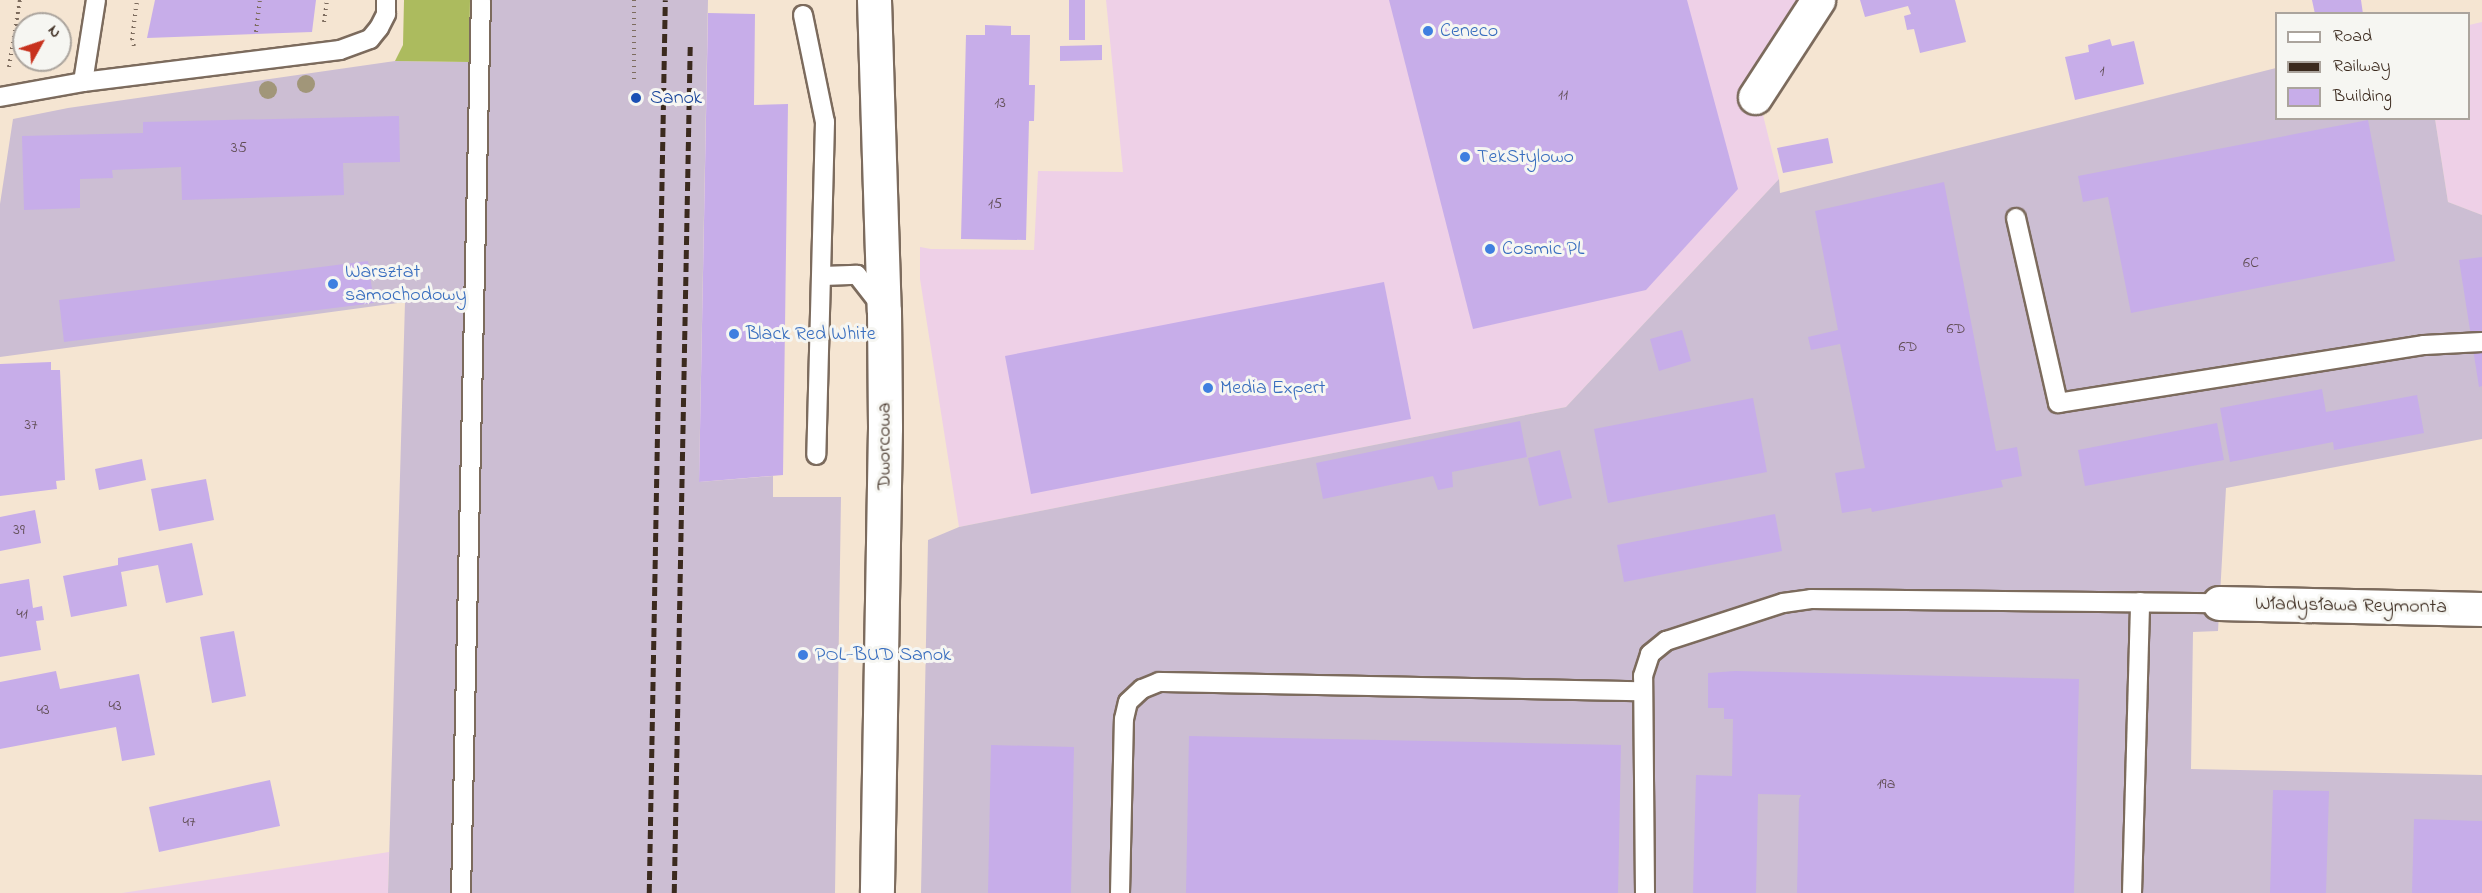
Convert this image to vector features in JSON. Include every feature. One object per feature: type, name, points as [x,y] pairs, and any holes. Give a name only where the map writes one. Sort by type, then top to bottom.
[{"type":"main road","name":"Dworcowa","points":[[874,0],[884,311],[883,582],[877,893]]},
{"type":"main road","points":[[1755,97],[1818,0]]},
{"type":"main road","name":"Władysława Reymonta","points":[[2219,603],[2482,609]]},
{"type":"lane","points":[[83,82],[96,0]]},
{"type":"lane","points":[[2,96],[83,82],[340,50],[370,39],[380,28],[386,14],[386,0]]},
{"type":"lane","points":[[461,893],[481,0]]},
{"type":"lane","points":[[803,15],[825,122],[823,276],[816,455]]},
{"type":"lane","points":[[2016,218],[2058,403],[2424,345],[2482,342]]},
{"type":"lane","points":[[823,276],[857,275],[884,311]]},
{"type":"lane","points":[[1645,893],[1643,676],[1650,654],[1666,641],[1783,603],[1811,599],[2219,603]]},
{"type":"lane","points":[[2132,893],[2140,602]]},
{"type":"lane","points":[[1120,893],[1124,719],[1128,702],[1142,689],[1159,682],[1643,691]]},
{"type":"path","points":[[2,96],[20,0]]},
{"type":"path","points":[[323,32],[327,0]]},
{"type":"path","points":[[633,0],[634,79]]},
{"type":"shaded area","points":[[470,0],[708,0],[699,482],[773,476],[773,497],[841,497],[835,893],[388,893],[405,302],[0,357],[0,204],[13,119],[68,108],[395,61],[469,62]]},
{"type":"shaded area","points":[[1106,0],[1798,0],[1753,75],[1779,179],[1566,407],[959,527],[920,279],[920,247],[1034,250],[1038,171],[1123,172]]},
{"type":"shaded area","points":[[2482,22],[2482,215],[2448,202],[2435,120],[2470,120],[2470,25]]},
{"type":"shaded area","points":[[2275,68],[2275,120],[2435,120],[2448,202],[2482,215],[2482,439],[2226,488],[2218,631],[2193,632],[2191,769],[2482,775],[2482,893],[921,893],[928,540],[959,527],[1566,407],[1779,179],[1780,193]]},
{"type":"shaded area","points":[[389,852],[388,893],[122,893]]},
{"type":"green space","points":[[404,0],[470,0],[469,62],[395,61],[403,45]]},
{"type":"building","points":[[155,0],[316,0],[312,32],[147,38]]},
{"type":"building","points":[[1069,0],[1085,0],[1085,40],[1069,40]]},
{"type":"building","points":[[1389,0],[1687,0],[1738,189],[1646,290],[1473,329]]},
{"type":"building","points":[[1860,0],[1955,0],[1966,42],[1920,53],[1914,29],[1907,30],[1904,16],[1911,14],[1908,6],[1865,17]]},
{"type":"building","points":[[2312,0],[2361,0],[2363,12],[2315,12]]},
{"type":"building","points":[[708,13],[755,14],[754,105],[788,104],[783,475],[699,482]]},
{"type":"building","points":[[985,25],[1011,26],[1011,35],[1030,35],[1029,85],[1035,85],[1034,121],[1029,121],[1026,240],[961,239],[966,35],[985,35]]},
{"type":"building","points":[[2110,39],[2112,46],[2134,41],[2144,84],[2075,100],[2065,57],[2089,52],[2088,45]]},
{"type":"building","points":[[1102,45],[1102,60],[1060,61],[1060,46]]},
{"type":"building","points":[[399,116],[400,162],[343,163],[344,195],[182,200],[181,167],[112,170],[113,178],[80,179],[80,208],[24,210],[22,136],[143,133],[143,122]]},
{"type":"building","points":[[2368,120],[2395,261],[2131,313],[2108,197],[2083,202],[2078,176]]},
{"type":"building","points":[[1828,138],[1833,163],[1783,173],[1777,148]]},
{"type":"building","points":[[1944,182],[1996,451],[2017,447],[2022,476],[2001,480],[2003,487],[1872,512],[1871,508],[1842,513],[1835,473],[1865,468],[1840,344],[1811,350],[1808,337],[1838,330],[1815,211]]},
{"type":"building","points":[[2482,257],[2482,386],[2479,387],[2459,260]]},
{"type":"building","points":[[368,261],[374,303],[64,342],[59,300]]},
{"type":"building","name":"Media Expert","points":[[1384,282],[1411,419],[1031,494],[1005,356]]},
{"type":"building","points":[[1682,330],[1691,361],[1659,371],[1650,339]]},
{"type":"building","points":[[51,362],[51,370],[60,370],[65,480],[56,481],[57,489],[0,496],[0,364]]},
{"type":"building","points":[[2322,389],[2326,412],[2417,395],[2424,433],[2334,450],[2333,442],[2230,462],[2220,408]]},
{"type":"building","points":[[1753,398],[1767,472],[1608,503],[1594,429]]},
{"type":"building","points":[[1520,421],[1527,457],[1452,472],[1453,487],[1438,490],[1433,476],[1323,499],[1316,463]]},
{"type":"building","points":[[2217,423],[2224,460],[2085,486],[2078,450]]},
{"type":"building","points":[[1560,450],[1572,498],[1539,506],[1528,458]]},
{"type":"building","points":[[142,459],[146,480],[99,490],[95,469]]},
{"type":"building","points":[[206,479],[214,520],[159,531],[151,489]]},
{"type":"building","points":[[35,510],[41,543],[0,551],[0,517]]},
{"type":"building","points":[[1775,514],[1782,551],[1624,582],[1617,545]]},
{"type":"building","points":[[192,543],[203,595],[166,603],[158,565],[121,572],[127,606],[71,617],[63,576],[118,565],[118,558]]},
{"type":"building","points":[[29,579],[33,608],[42,606],[44,620],[36,621],[41,650],[0,657],[0,584]]},
{"type":"building","points":[[234,631],[246,696],[212,703],[200,637]]},
{"type":"building","points":[[56,671],[60,689],[139,674],[155,755],[122,761],[116,727],[0,749],[0,682]]},
{"type":"building","points":[[1735,671],[2079,679],[2074,893],[1797,893],[1799,799],[1801,795],[1758,794],[1756,893],[1693,893],[1696,775],[1732,776],[1733,719],[1724,719],[1724,708],[1708,708],[1708,673]]},
{"type":"building","points":[[1189,736],[1621,745],[1618,893],[1186,893]]},
{"type":"building","points":[[991,745],[1074,747],[1071,893],[988,893]]},
{"type":"building","points":[[270,780],[280,826],[159,852],[149,807]]},
{"type":"building","points":[[2273,790],[2329,791],[2326,893],[2270,893]]},
{"type":"building","points":[[2414,819],[2482,821],[2482,893],[2412,893]]},
{"type":"railway","points":[[649,893],[665,0]]},
{"type":"railway","points":[[674,893],[690,43]]},
{"type":"place","name":"Ceneco","points":[[1428,31]]},
{"type":"place","name":"Sanok","points":[[636,98]]},
{"type":"place","name":"TekStylowo","points":[[1465,157]]},
{"type":"place","name":"Cosmic PL","points":[[1490,249]]},
{"type":"place","name":"Warsztat samochodowy","points":[[333,284]]},
{"type":"place","name":"Black Red White","points":[[734,334]]},
{"type":"place","name":"Media Expert","points":[[1208,388]]},
{"type":"place","name":"POL-BUD Sanok","points":[[803,655]]}]
